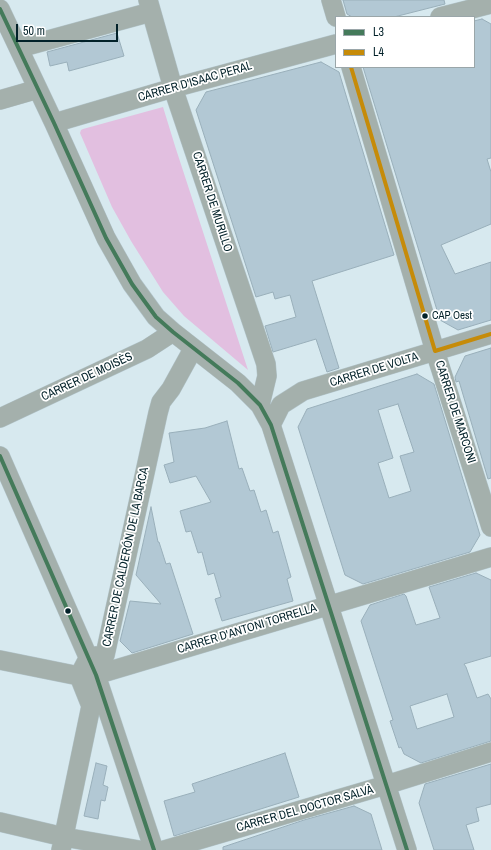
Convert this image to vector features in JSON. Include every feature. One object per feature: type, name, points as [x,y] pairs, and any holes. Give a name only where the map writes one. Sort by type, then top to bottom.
[{"type":"street","points":[[331,0],[335,16]]},
{"type":"street","points":[[444,16],[491,4]]},
{"type":"street","points":[[19,48],[66,35],[150,6]]},
{"type":"street","name":"CARRER DE MURILLO","points":[[150,6],[173,88],[266,364],[267,376],[260,405]]},
{"type":"street","points":[[1,17],[19,48],[106,238],[132,284],[156,317],[193,349],[238,384],[260,405],[271,425],[407,850]]},
{"type":"street","name":"CARRER D'ISAAC PERAL","points":[[54,123],[173,88],[335,44]]},
{"type":"street","name":"CARRER DE MARCONI","points":[[351,68],[435,351],[491,527]]},
{"type":"street","points":[[0,100],[38,89]]},
{"type":"street","name":"CARRER DE MOISÈS","points":[[0,418],[147,349],[173,332]]},
{"type":"street","name":"CARRER DE VOLTA","points":[[271,425],[281,406],[303,391],[491,334]]},
{"type":"street","name":"CARRER DE CALDERÓN DE LA BARCA","points":[[88,676],[89,658],[105,654],[161,402],[171,389],[193,349]]},
{"type":"street","points":[[0,456],[89,658]]},
{"type":"street","name":"CARRER D'ANTONI TORRELLA","points":[[88,676],[491,557]]},
{"type":"street","points":[[0,660],[88,676]]},
{"type":"street","points":[[62,843],[91,706],[88,676]]},
{"type":"street","points":[[88,676],[114,728],[154,850]]},
{"type":"street","points":[[88,723],[114,728]]},
{"type":"street","name":"CARRER DEL DOCTOR SALVÀ","points":[[164,850],[386,785],[491,752]]},
{"type":"street","points":[[0,822],[62,843],[139,850]]},
{"type":"shaded area","points":[[163,107],[248,370],[184,316],[163,292],[131,241],[112,207],[80,133],[83,129]]},
{"type":"building","points":[[343,0],[444,0],[445,4],[398,16],[350,16],[347,14]]},
{"type":"building","points":[[482,19],[491,24],[491,158],[487,159],[491,172],[491,224],[441,245],[455,274],[491,262],[491,320],[458,330],[440,320],[363,68],[475,68],[475,21]]},
{"type":"building","points":[[117,33],[124,56],[69,71],[67,62],[50,66],[47,52]]},
{"type":"building","points":[[321,62],[339,72],[394,255],[312,281],[339,368],[327,372],[316,339],[273,352],[265,326],[296,317],[290,295],[275,299],[273,292],[256,297],[196,110],[206,92]]},
{"type":"building","points":[[491,348],[491,478],[488,479],[459,381],[456,382],[455,377],[465,356]]},
{"type":"building","points":[[417,374],[434,384],[480,535],[470,552],[363,584],[345,575],[298,427],[307,409]],"holes":[[[398,404],[414,452],[400,456],[411,491],[389,498],[378,463],[393,458],[378,410]]]},
{"type":"building","points":[[227,421],[239,469],[242,468],[250,491],[254,490],[261,512],[266,510],[273,533],[278,531],[291,577],[287,579],[293,601],[222,621],[215,599],[221,597],[214,573],[208,575],[202,552],[198,553],[191,531],[186,532],[180,511],[211,502],[196,476],[170,483],[164,465],[174,462],[169,433],[205,428]]},
{"type":"building","points":[[151,507],[158,542],[166,564],[170,563],[193,634],[132,653],[120,641],[130,601],[161,604],[136,575]]},
{"type":"building","points":[[476,573],[491,580],[491,656],[464,664],[477,698],[488,694],[491,699],[491,741],[421,763],[404,754],[401,747],[399,748],[390,721],[393,720],[361,621],[370,605],[404,594],[416,625],[440,618],[429,587]],"holes":[[[447,694],[454,717],[417,729],[410,706]]]},
{"type":"building","points":[[285,753],[299,797],[174,836],[164,801],[195,792],[192,784]]},
{"type":"building","points":[[96,763],[107,766],[103,785],[108,787],[105,801],[101,800],[98,819],[84,816]]},
{"type":"building","points":[[491,764],[491,804],[476,808],[479,821],[466,825],[474,850],[434,850],[419,803],[425,784]]},
{"type":"building","points":[[354,806],[371,814],[382,850],[223,850],[223,847],[304,820]]},
{"type":"transit line","name":"L3","points":[[0,9],[106,238],[132,284],[156,317],[238,383],[260,405],[271,425],[407,850]]},
{"type":"transit line","name":"L4","points":[[351,68],[435,351],[491,334]]},
{"type":"transit line","name":"L3","points":[[0,456],[96,675],[154,850]]},
{"type":"place","name":"CAP Oest","points":[[425,316]]}]
